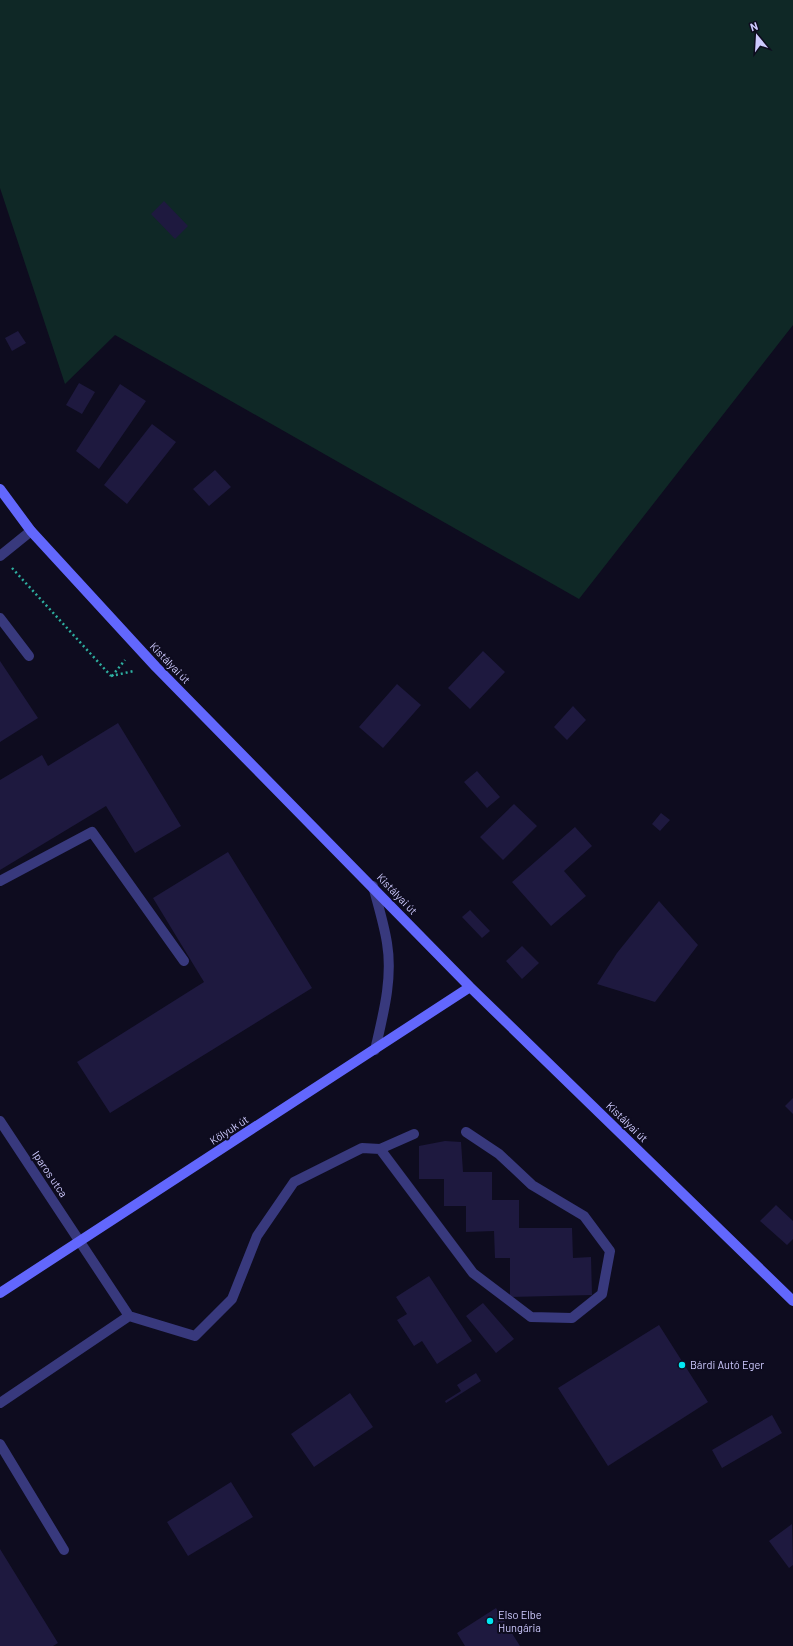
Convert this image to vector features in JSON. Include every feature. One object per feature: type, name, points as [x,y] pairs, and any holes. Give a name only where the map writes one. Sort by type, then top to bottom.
[{"type":"main road","name":"Kistályai út","points":[[0,489],[31,531],[156,667],[373,886],[470,987],[793,1301]]},
{"type":"main road","name":"Kőlyuk út","points":[[0,1294],[470,987]]},
{"type":"lane","points":[[0,556],[31,531]]},
{"type":"lane","points":[[0,618],[29,656]]},
{"type":"lane","points":[[0,881],[92,832],[184,961]]},
{"type":"lane","points":[[373,886],[387,944],[388,976],[386,1002],[375,1050]]},
{"type":"lane","name":"Iparos utca","points":[[0,1121],[129,1316]]},
{"type":"lane","points":[[380,1149],[473,1273],[531,1317],[572,1318],[602,1294],[610,1251],[584,1216],[532,1185],[499,1154],[466,1132]]},
{"type":"lane","points":[[0,1403],[129,1316],[195,1336],[232,1299],[257,1236],[294,1182],[362,1148],[380,1149],[414,1134]]},
{"type":"lane","points":[[0,1444],[64,1550]]},
{"type":"path","points":[[0,556],[111,676]]},
{"type":"green space","points":[[0,0],[793,0],[793,325],[579,599],[115,335],[65,384],[0,188]]},
{"type":"building","points":[[164,201],[188,226],[175,239],[151,214]]},
{"type":"building","points":[[18,331],[26,343],[12,351],[5,338]]},
{"type":"building","points":[[79,383],[95,392],[82,414],[66,405]]},
{"type":"building","points":[[120,384],[146,401],[99,469],[76,451]]},
{"type":"building","points":[[152,424],[176,442],[127,504],[104,485]]},
{"type":"building","points":[[215,470],[231,487],[209,506],[193,489]]},
{"type":"building","points":[[483,651],[505,672],[470,709],[448,688]]},
{"type":"building","points":[[0,661],[38,718],[0,742]]},
{"type":"building","points":[[397,684],[421,705],[383,748],[359,727]]},
{"type":"building","points":[[573,706],[586,720],[567,740],[554,727]]},
{"type":"building","points":[[118,723],[181,826],[135,853],[106,806],[0,870],[0,780],[42,755],[48,766]]},
{"type":"building","points":[[477,771],[500,797],[487,808],[464,782]]},
{"type":"building","points":[[514,804],[537,826],[503,860],[480,837]]},
{"type":"building","points":[[661,813],[670,820],[660,831],[652,824]]},
{"type":"building","points":[[575,827],[592,846],[564,871],[586,896],[551,926],[512,882]]},
{"type":"building","points":[[228,852],[312,988],[110,1113],[77,1062],[204,982],[153,898]]},
{"type":"building","points":[[659,901],[698,945],[655,1002],[597,984],[617,953]]},
{"type":"building","points":[[470,910],[490,931],[482,938],[462,917]]},
{"type":"building","points":[[522,946],[539,963],[522,979],[506,961]]},
{"type":"building","points":[[793,1098],[793,1114],[785,1106]]},
{"type":"building","points":[[445,1141],[461,1142],[463,1172],[492,1172],[492,1200],[519,1200],[519,1228],[572,1228],[573,1258],[591,1257],[592,1295],[510,1297],[510,1258],[495,1258],[494,1231],[466,1232],[466,1206],[444,1206],[444,1179],[419,1179],[419,1146]]},
{"type":"building","points":[[776,1205],[793,1221],[793,1239],[787,1245],[760,1221]]},
{"type":"building","points":[[429,1276],[472,1341],[437,1364],[422,1341],[414,1346],[397,1320],[407,1314],[396,1297]]},
{"type":"building","points":[[483,1303],[514,1339],[496,1353],[466,1316]]},
{"type":"building","points":[[659,1325],[708,1402],[608,1466],[558,1388]]},
{"type":"building","points":[[476,1373],[481,1381],[446,1403],[445,1401],[461,1391],[457,1385]]},
{"type":"building","points":[[350,1393],[373,1427],[314,1467],[291,1434]]},
{"type":"building","points":[[772,1415],[782,1433],[722,1468],[712,1450]]},
{"type":"building","points":[[231,1482],[253,1517],[188,1556],[167,1522]]},
{"type":"building","points":[[792,1524],[793,1565],[789,1568],[769,1541]]},
{"type":"building","points":[[0,1549],[58,1643],[53,1646],[0,1646]]},
{"type":"building","name":"Elso Elbe Hungária","points":[[496,1608],[520,1646],[465,1646],[457,1633]]},
{"type":"place","name":"Bárdi Autó Eger","points":[[682,1365]]},
{"type":"place","name":"Elso Elbe Hungária","points":[[490,1621]]}]
